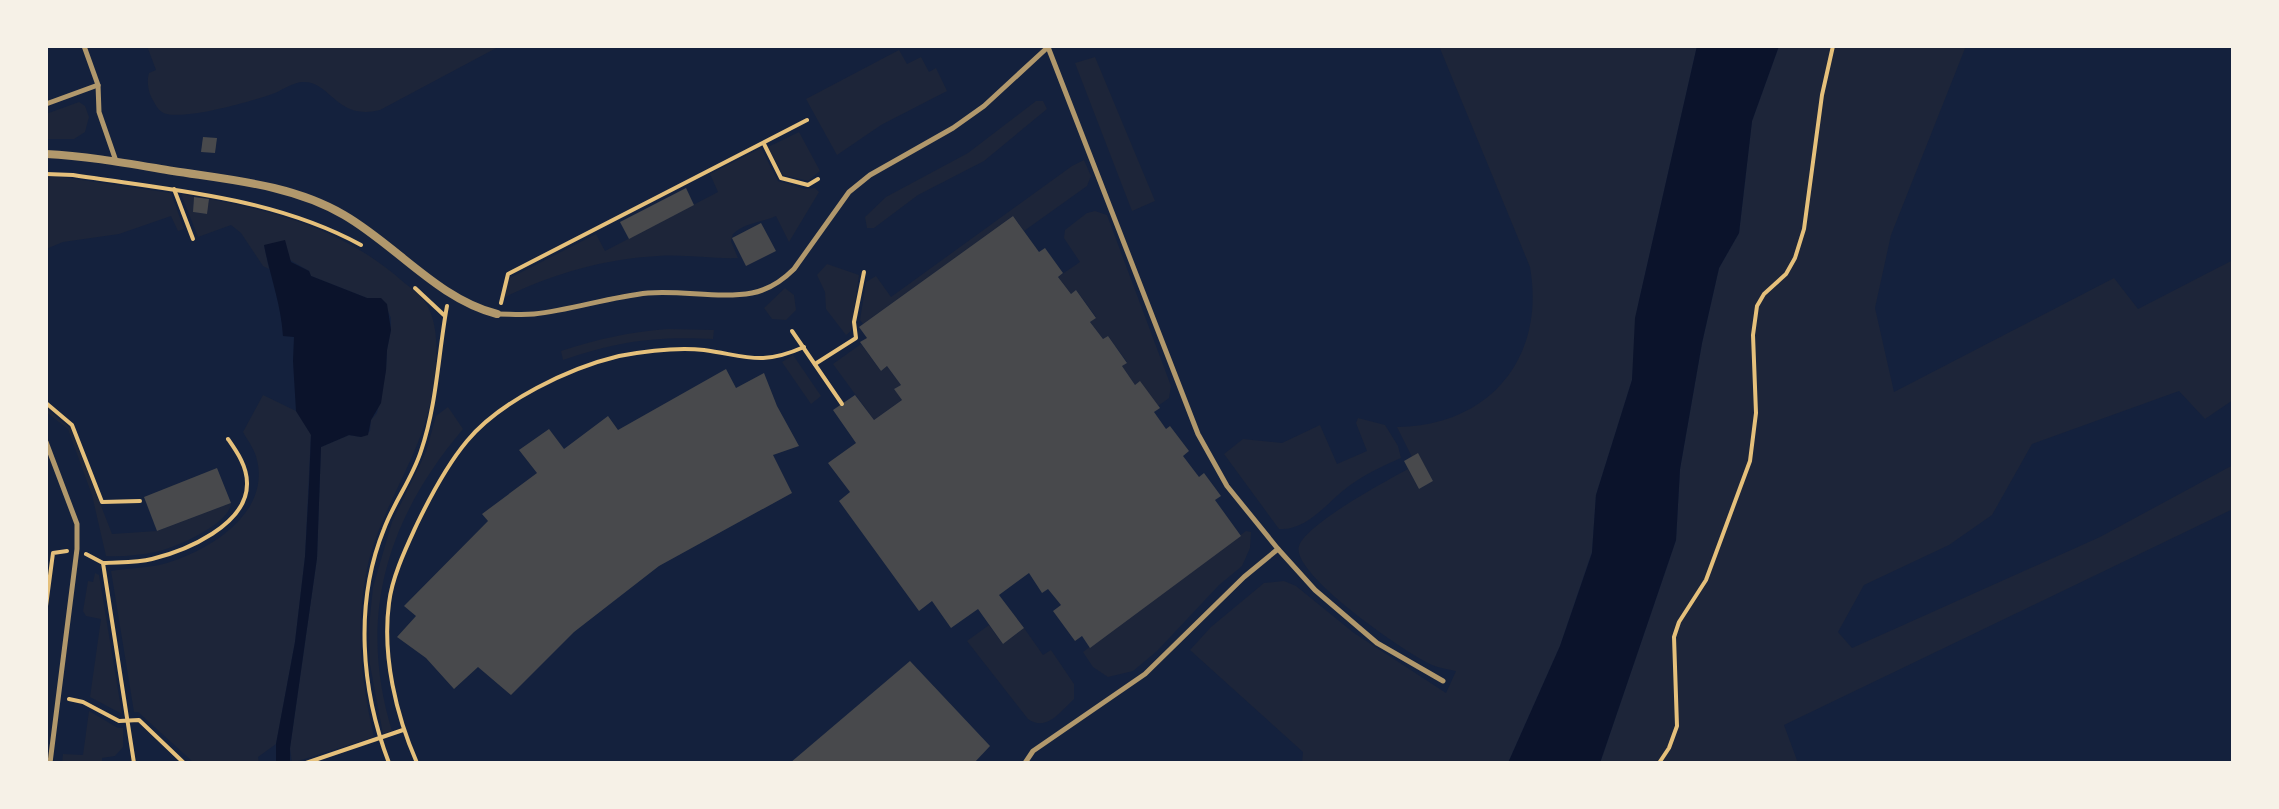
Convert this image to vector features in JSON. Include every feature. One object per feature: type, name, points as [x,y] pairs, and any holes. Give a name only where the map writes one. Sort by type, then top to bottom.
[{"type":"street","points":[[46,154],[116,161],[267,186],[343,214],[450,293],[476,308],[497,314]]},
{"type":"lane","points":[[84,46],[98,85],[99,112],[116,161]]},
{"type":"lane","points":[[497,314],[534,314],[612,297],[651,293],[731,294],[765,289],[794,269],[849,192],[870,175],[953,128],[984,106],[1048,47],[1198,434],[1227,486],[1315,590],[1377,643],[1443,681]]},
{"type":"lane","points":[[46,104],[98,85]]},
{"type":"lane","points":[[46,442],[77,524],[77,549],[50,763]]},
{"type":"lane","points":[[1025,763],[1033,751],[1145,674],[1244,577],[1278,549]]},
{"type":"path","points":[[1659,763],[1669,748],[1677,726],[1674,637],[1679,622],[1706,580],[1750,461],[1756,413],[1753,335],[1757,306],[1764,294],[1786,274],[1795,258],[1804,229],[1822,95],[1833,46]]},
{"type":"path","points":[[497,314],[508,274],[807,120]]},
{"type":"path","points":[[763,143],[781,178],[808,185],[818,179]]},
{"type":"path","points":[[167,170],[193,239]]},
{"type":"path","points":[[46,174],[60,173],[255,204],[301,217],[370,252]]},
{"type":"path","points":[[815,364],[856,338],[854,322],[864,272]]},
{"type":"path","points":[[413,285],[445,316]]},
{"type":"path","points":[[389,763],[370,701],[365,659],[365,611],[382,532],[420,456],[429,424],[450,293]]},
{"type":"path","points":[[792,331],[842,404]]},
{"type":"path","points":[[417,763],[403,730],[389,661],[389,603],[405,548],[431,495],[469,438],[534,389],[618,357],[663,350],[701,350],[759,360],[779,358],[804,347]]},
{"type":"path","points":[[46,403],[72,425],[102,502],[140,501]]},
{"type":"path","points":[[46,606],[53,553],[77,549],[103,563],[150,560],[185,548],[223,528],[237,512],[248,485],[241,459],[228,439]]},
{"type":"path","points":[[103,563],[134,763]]},
{"type":"path","points":[[83,702],[119,721],[139,720],[184,763]]},
{"type":"path","points":[[306,763],[403,730]]},
{"type":"shaded area","points":[[147,46],[500,46],[380,110],[353,110],[313,83],[303,82],[237,104],[177,115],[161,111],[151,96],[148,77],[156,70]]},
{"type":"shaded area","points":[[1439,46],[1697,46],[1639,301],[1632,380],[1596,495],[1592,552],[1560,646],[1508,763],[1302,763],[1303,752],[1190,650],[1211,627],[1264,583],[1284,581],[1296,586],[1354,633],[1446,693],[1456,671],[1419,658],[1353,612],[1312,575],[1301,559],[1299,546],[1316,526],[1331,515],[1408,469],[1419,489],[1433,481],[1418,454],[1412,457],[1397,427],[1430,424],[1459,414],[1484,400],[1504,381],[1519,357],[1529,330],[1533,300],[1530,267]]},
{"type":"shaded area","points":[[1697,46],[1779,46],[1752,121],[1739,233],[1719,268],[1702,343],[1680,469],[1676,540],[1600,763],[1508,763],[1560,646],[1592,553],[1596,495],[1632,380],[1635,318]]},
{"type":"shaded area","points":[[1779,46],[1966,46],[1891,235],[1875,308],[1894,392],[2114,278],[2138,309],[2233,260],[2233,400],[2205,419],[2179,391],[2032,444],[1992,515],[1949,545],[1864,585],[1838,632],[1852,648],[2100,537],[2233,465],[2233,509],[1784,725],[1798,763],[1600,763],[1676,540],[1680,469],[1702,343],[1719,268],[1739,233],[1752,121]]},
{"type":"shaded area","points":[[899,50],[907,64],[921,57],[929,72],[936,68],[947,91],[881,125],[837,155],[806,99]]},
{"type":"shaded area","points":[[1095,57],[1155,201],[1132,211],[1075,63]]},
{"type":"shaded area","points":[[1036,101],[1043,101],[1047,109],[984,161],[918,195],[874,228],[867,228],[865,217],[886,197],[968,153]]},
{"type":"shaded area","points":[[79,102],[85,106],[89,117],[85,132],[74,139],[46,139],[46,114]]},
{"type":"shaded area","points":[[799,132],[820,171],[808,181],[783,175],[768,147]]},
{"type":"shaded area","points":[[761,148],[778,181],[805,189],[815,188],[819,192],[789,242],[776,216],[748,225],[733,234],[731,241],[738,258],[668,256],[617,260],[559,275],[503,298],[508,279],[596,234],[605,251],[718,192],[710,174]]},
{"type":"shaded area","points":[[1084,160],[1091,176],[1087,186],[1024,231],[1013,216],[863,324],[860,320],[866,282],[876,276],[891,297]]},
{"type":"shaded area","points":[[55,176],[171,193],[184,229],[178,231],[171,216],[119,234],[63,242],[46,249],[46,178]]},
{"type":"shaded area","points":[[181,194],[194,197],[193,212],[206,214],[209,199],[235,204],[311,226],[357,248],[422,298],[435,331],[435,380],[429,410],[378,531],[363,591],[361,653],[374,737],[292,763],[290,748],[317,558],[321,447],[349,435],[361,437],[370,431],[386,370],[391,318],[382,299],[367,298],[311,276],[309,271],[264,245],[269,269],[263,266],[241,233],[231,225],[198,237]]},
{"type":"shaded area","points":[[1095,211],[1107,215],[1171,386],[1169,398],[1158,406],[1139,382],[1135,385],[1122,366],[1127,362],[1108,336],[1103,339],[1090,322],[1096,317],[1076,290],[1071,294],[1058,277],[1080,262],[1064,238],[1065,230],[1087,213]]},
{"type":"shaded area","points":[[285,240],[291,262],[309,271],[311,276],[367,298],[381,298],[387,304],[391,330],[381,403],[371,420],[368,435],[349,435],[321,447],[317,558],[290,763],[276,763],[276,744],[295,642],[305,557],[311,435],[296,411],[294,337],[283,336],[264,245]]},
{"type":"shaded area","points":[[827,264],[859,275],[851,331],[846,335],[826,309],[825,292],[817,275]]},
{"type":"shaded area","points":[[785,288],[794,295],[796,310],[786,320],[772,319],[764,308]]},
{"type":"shaded area","points":[[668,329],[714,330],[713,339],[637,341],[563,360],[561,351],[574,347],[627,334]]},
{"type":"shaded area","points":[[861,344],[881,371],[887,366],[901,385],[894,389],[902,400],[874,420],[833,364]]},
{"type":"shaded area","points":[[793,355],[821,396],[811,404],[782,362]]},
{"type":"shaded area","points":[[263,395],[296,411],[311,434],[305,557],[295,642],[276,744],[258,757],[259,763],[194,763],[138,712],[134,712],[111,571],[160,565],[184,557],[218,539],[246,512],[259,479],[256,456],[243,432]]},
{"type":"shaded area","points":[[448,407],[463,429],[415,498],[398,534],[386,571],[379,609],[378,648],[382,689],[392,731],[383,734],[370,665],[369,627],[373,587],[392,522],[426,452],[436,416]]},
{"type":"shaded area","points":[[46,408],[71,429],[112,534],[157,531],[231,503],[228,511],[212,527],[176,546],[144,554],[106,556],[92,495],[68,429],[46,412]]},
{"type":"shaded area","points":[[1358,418],[1385,425],[1398,446],[1401,458],[1361,478],[1317,514],[1289,528],[1279,529],[1224,454],[1243,439],[1282,443],[1320,425],[1337,464],[1367,451],[1356,423]]},
{"type":"shaded area","points":[[1246,531],[1251,532],[1250,548],[1242,566],[1219,585],[1157,651],[1133,671],[1108,677],[1093,667],[1083,652]]},
{"type":"shaded area","points":[[95,573],[99,575],[122,714],[90,697],[101,619],[86,616],[83,611],[88,581],[93,582]]},
{"type":"shaded area","points":[[989,625],[1003,644],[1024,628],[1043,655],[1051,650],[1074,684],[1074,699],[1053,719],[1041,723],[1028,719],[967,641]]},
{"type":"shaded area","points":[[89,711],[123,728],[123,747],[115,756],[102,758],[102,763],[62,763],[63,754],[83,755]]},
{"type":"building","points":[[203,137],[217,138],[215,153],[201,152]]},
{"type":"building","points":[[686,188],[694,205],[629,239],[620,222]]},
{"type":"building","points":[[194,197],[209,199],[207,214],[193,212]]},
{"type":"building","points":[[1013,216],[1039,252],[1045,248],[1063,273],[1058,277],[1071,294],[1076,290],[1096,318],[1090,322],[1103,339],[1108,336],[1127,363],[1122,366],[1135,385],[1140,381],[1160,408],[1154,412],[1166,429],[1170,426],[1189,451],[1183,456],[1199,477],[1204,473],[1221,496],[1215,500],[1241,536],[1090,648],[1082,636],[1075,641],[1053,611],[1061,605],[1048,589],[1042,593],[1029,573],[999,595],[1024,628],[1003,644],[978,609],[951,628],[932,601],[919,611],[839,501],[850,492],[828,463],[856,443],[833,410],[855,395],[874,420],[902,400],[894,389],[901,385],[887,366],[881,371],[860,342],[867,338],[859,327]]},
{"type":"building","points":[[761,223],[776,251],[746,266],[732,238]]},
{"type":"building","points":[[726,369],[736,388],[764,373],[777,406],[799,446],[773,455],[792,493],[659,566],[574,632],[511,695],[478,667],[454,689],[426,658],[397,637],[416,616],[404,606],[488,521],[482,514],[537,473],[519,450],[549,429],[564,449],[608,416],[618,430]]},
{"type":"building","points":[[1418,453],[1433,481],[1419,489],[1404,461]]},
{"type":"building","points":[[217,468],[231,503],[157,531],[144,497]]},
{"type":"building","points":[[910,661],[990,746],[974,763],[790,763]]}]
